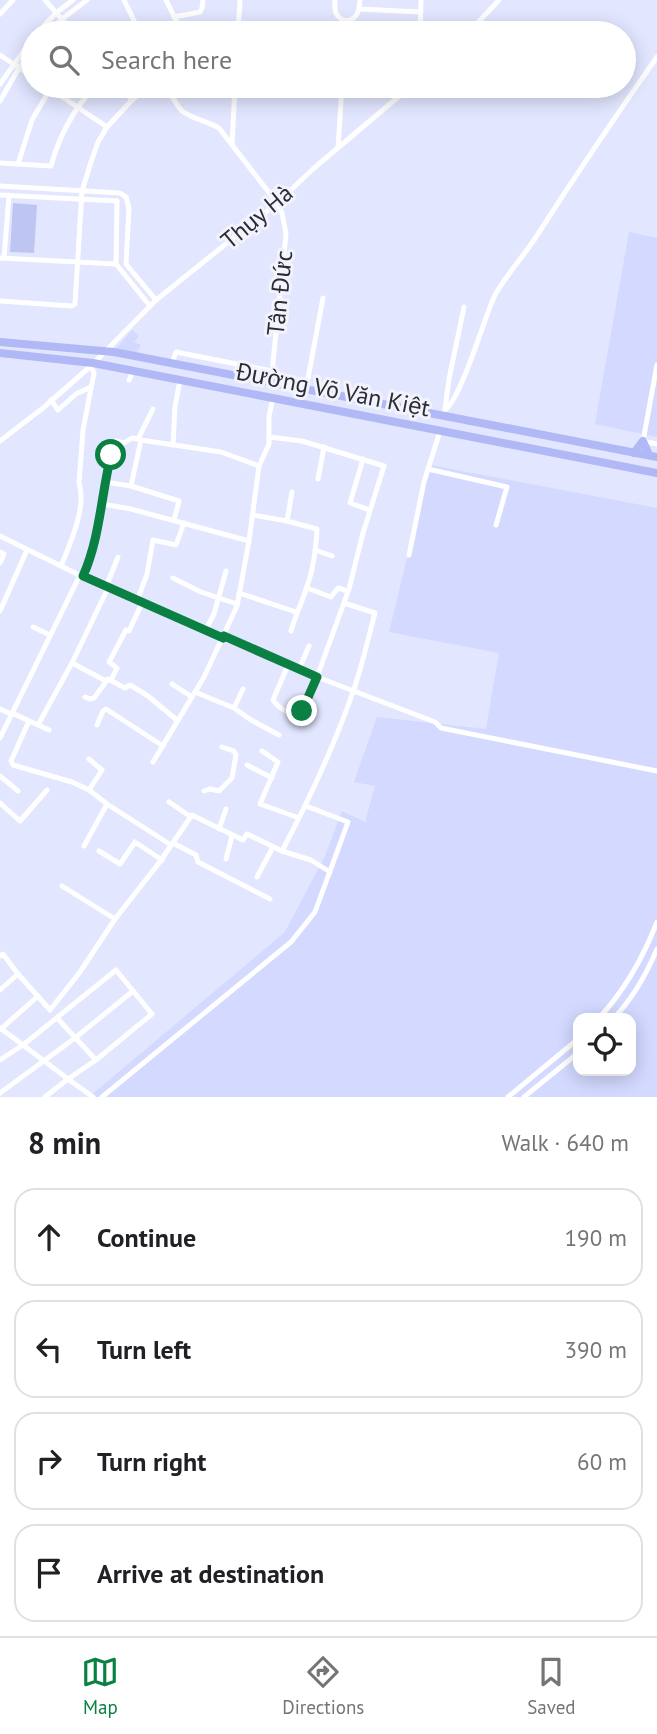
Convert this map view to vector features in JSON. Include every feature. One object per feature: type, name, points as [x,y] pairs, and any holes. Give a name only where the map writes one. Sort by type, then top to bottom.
[{"type":"highway","name":"Đường Võ Văn Kiệt","points":[[0,342],[104,351],[271,377],[542,435],[638,448],[653,454]]},
{"type":"highway","name":"Đường Võ Văn Kiệt","points":[[0,353],[133,371],[657,473]]},
{"type":"street","points":[[0,14],[13,0]]},
{"type":"street","points":[[45,0],[62,19],[87,0]]},
{"type":"street","points":[[49,21],[73,0]]},
{"type":"street","points":[[124,0],[134,21]]},
{"type":"street","points":[[166,0],[177,21]]},
{"type":"street","points":[[174,17],[200,12],[203,0]]},
{"type":"street","points":[[239,21],[240,0]]},
{"type":"street","points":[[334,0],[337,15],[346,21],[352,20],[358,14],[360,0]]},
{"type":"street","points":[[420,21],[421,0]]},
{"type":"street","points":[[479,21],[499,0]]},
{"type":"street","points":[[359,9],[421,12]]},
{"type":"street","points":[[0,55],[21,70]]},
{"type":"street","points":[[636,87],[657,57]]},
{"type":"street","points":[[0,101],[21,58]]},
{"type":"street","points":[[0,84],[21,61]]},
{"type":"street","points":[[18,164],[27,134],[44,98]]},
{"type":"street","points":[[64,98],[107,127]]},
{"type":"street","points":[[0,163],[51,166],[63,133],[84,98]]},
{"type":"street","points":[[0,301],[72,306],[75,304],[82,191],[98,142],[107,127],[134,98]]},
{"type":"street","name":"Tân Đức","points":[[174,98],[185,113],[219,128],[282,213],[286,233],[271,377]]},
{"type":"street","points":[[232,145],[234,98]]},
{"type":"street","points":[[338,148],[341,98]]},
{"type":"street","name":"Thụy Hà","points":[[0,441],[92,365],[156,300],[277,203],[397,98]]},
{"type":"street","points":[[444,413],[457,393],[495,295],[629,98]]},
{"type":"street","points":[[0,186],[120,193],[125,197],[129,208],[126,264],[156,300]]},
{"type":"street","points":[[0,195],[117,201],[125,197]]},
{"type":"street","points":[[9,195],[2,258],[116,264]]},
{"type":"street","points":[[117,201],[116,264],[150,306]]},
{"type":"street","points":[[307,386],[323,298]]},
{"type":"street","points":[[444,413],[464,307]]},
{"type":"street","points":[[61,566],[81,502],[79,483],[82,438],[94,373],[92,365]]},
{"type":"street","points":[[657,365],[638,448],[657,444]]},
{"type":"street","points":[[129,380],[133,371]]},
{"type":"street","points":[[173,445],[180,380]]},
{"type":"street","points":[[51,400],[58,410],[76,394],[91,387]]},
{"type":"street","points":[[153,762],[193,695],[237,604],[259,466],[269,444],[272,398]]},
{"type":"street","points":[[131,486],[140,440],[153,409]]},
{"type":"street","points":[[409,555],[421,495],[439,431]]},
{"type":"street","points":[[269,437],[302,441],[384,466],[344,603],[302,711],[287,712],[273,700],[288,664]]},
{"type":"street","points":[[0,738],[92,557],[114,442],[124,443],[132,439],[221,452],[259,466]]},
{"type":"street","points":[[318,479],[324,447]]},
{"type":"street","points":[[363,459],[350,503],[370,510]]},
{"type":"street","points":[[428,469],[507,487],[496,525]]},
{"type":"street","points":[[105,482],[131,486],[179,501],[174,520]]},
{"type":"street","points":[[287,521],[292,492]]},
{"type":"street","points":[[102,504],[131,509],[249,541]]},
{"type":"street","points":[[253,515],[317,529],[307,588],[291,631]]},
{"type":"street","points":[[85,697],[94,698],[117,668],[110,662],[126,631],[129,631],[135,620],[153,540],[176,545],[184,523]]},
{"type":"street","points":[[0,536],[205,631],[435,722],[441,728],[657,771]]},
{"type":"street","points":[[0,611],[27,550]]},
{"type":"street","points":[[315,550],[332,556]]},
{"type":"street","points":[[0,552],[4,554],[0,563]]},
{"type":"street","points":[[38,725],[72,663],[118,557]]},
{"type":"street","points":[[205,631],[214,614],[226,571]]},
{"type":"street","points":[[173,578],[201,592],[237,604]]},
{"type":"street","points":[[307,588],[331,597],[338,588],[348,591]]},
{"type":"street","points":[[239,593],[296,612]]},
{"type":"street","points":[[282,851],[306,806],[354,691],[375,612],[344,603]]},
{"type":"street","points":[[33,627],[50,635]]},
{"type":"street","points":[[299,669],[309,646]]},
{"type":"street","points":[[72,663],[125,688],[130,685],[178,721]]},
{"type":"street","points":[[172,684],[193,695],[234,708],[279,735]]},
{"type":"street","points":[[234,708],[243,689]]},
{"type":"street","points":[[0,709],[49,730]]},
{"type":"street","points":[[97,725],[106,709],[163,746]]},
{"type":"street","points":[[29,721],[11,763],[89,790],[172,844],[196,855],[198,862],[271,900]]},
{"type":"street","points":[[204,791],[219,790],[232,778],[236,755],[234,751],[222,747]]},
{"type":"street","points":[[262,751],[278,762],[260,804],[299,818]]},
{"type":"street","points":[[89,759],[102,771],[89,790]]},
{"type":"street","points":[[247,765],[272,778]]},
{"type":"street","points":[[0,776],[18,791]]},
{"type":"street","points":[[0,803],[20,821],[47,790]]},
{"type":"street","points":[[169,802],[191,817],[192,815],[243,841],[247,834],[282,851],[311,860],[330,872]]},
{"type":"street","points":[[84,846],[107,804]]},
{"type":"street","points":[[102,1097],[291,942],[315,912],[348,822],[306,806]]},
{"type":"street","points":[[219,828],[226,810]]},
{"type":"street","points":[[50,1010],[191,817]]},
{"type":"street","points":[[226,859],[232,836]]},
{"type":"street","points":[[99,851],[120,864],[135,842],[162,860]]},
{"type":"street","points":[[257,877],[273,847]]},
{"type":"street","points":[[62,886],[115,919]]},
{"type":"street","points":[[604,1013],[637,968],[657,922]]},
{"type":"street","points":[[618,1013],[652,962],[657,949]]},
{"type":"street","points":[[0,956],[3,954],[96,1060]]},
{"type":"street","points":[[0,1060],[23,1045],[116,970],[152,1014],[45,1097]]},
{"type":"street","points":[[0,990],[18,974]]},
{"type":"street","points":[[0,1093],[133,991]]},
{"type":"street","points":[[38,996],[1,1028],[93,1097]]},
{"type":"street","points":[[508,1097],[573,1043]]},
{"type":"street","points":[[524,1097],[573,1057]]},
{"type":"shaded area","points":[[13,203],[37,205],[34,253],[10,252]]},
{"type":"shaded area","points":[[629,232],[657,238],[657,437],[595,424]]},
{"type":"shaded area","points":[[132,330],[139,336],[134,342],[141,345],[136,355],[116,349]]},
{"type":"shaded area","points":[[430,465],[657,508],[657,1097],[89,1097],[285,932],[325,856],[342,811],[365,822],[375,786],[354,782],[377,717],[486,729],[499,653],[389,632]]},
{"type":"route","points":[[111,455],[92,557],[83,576],[317,677],[302,711]]}]
